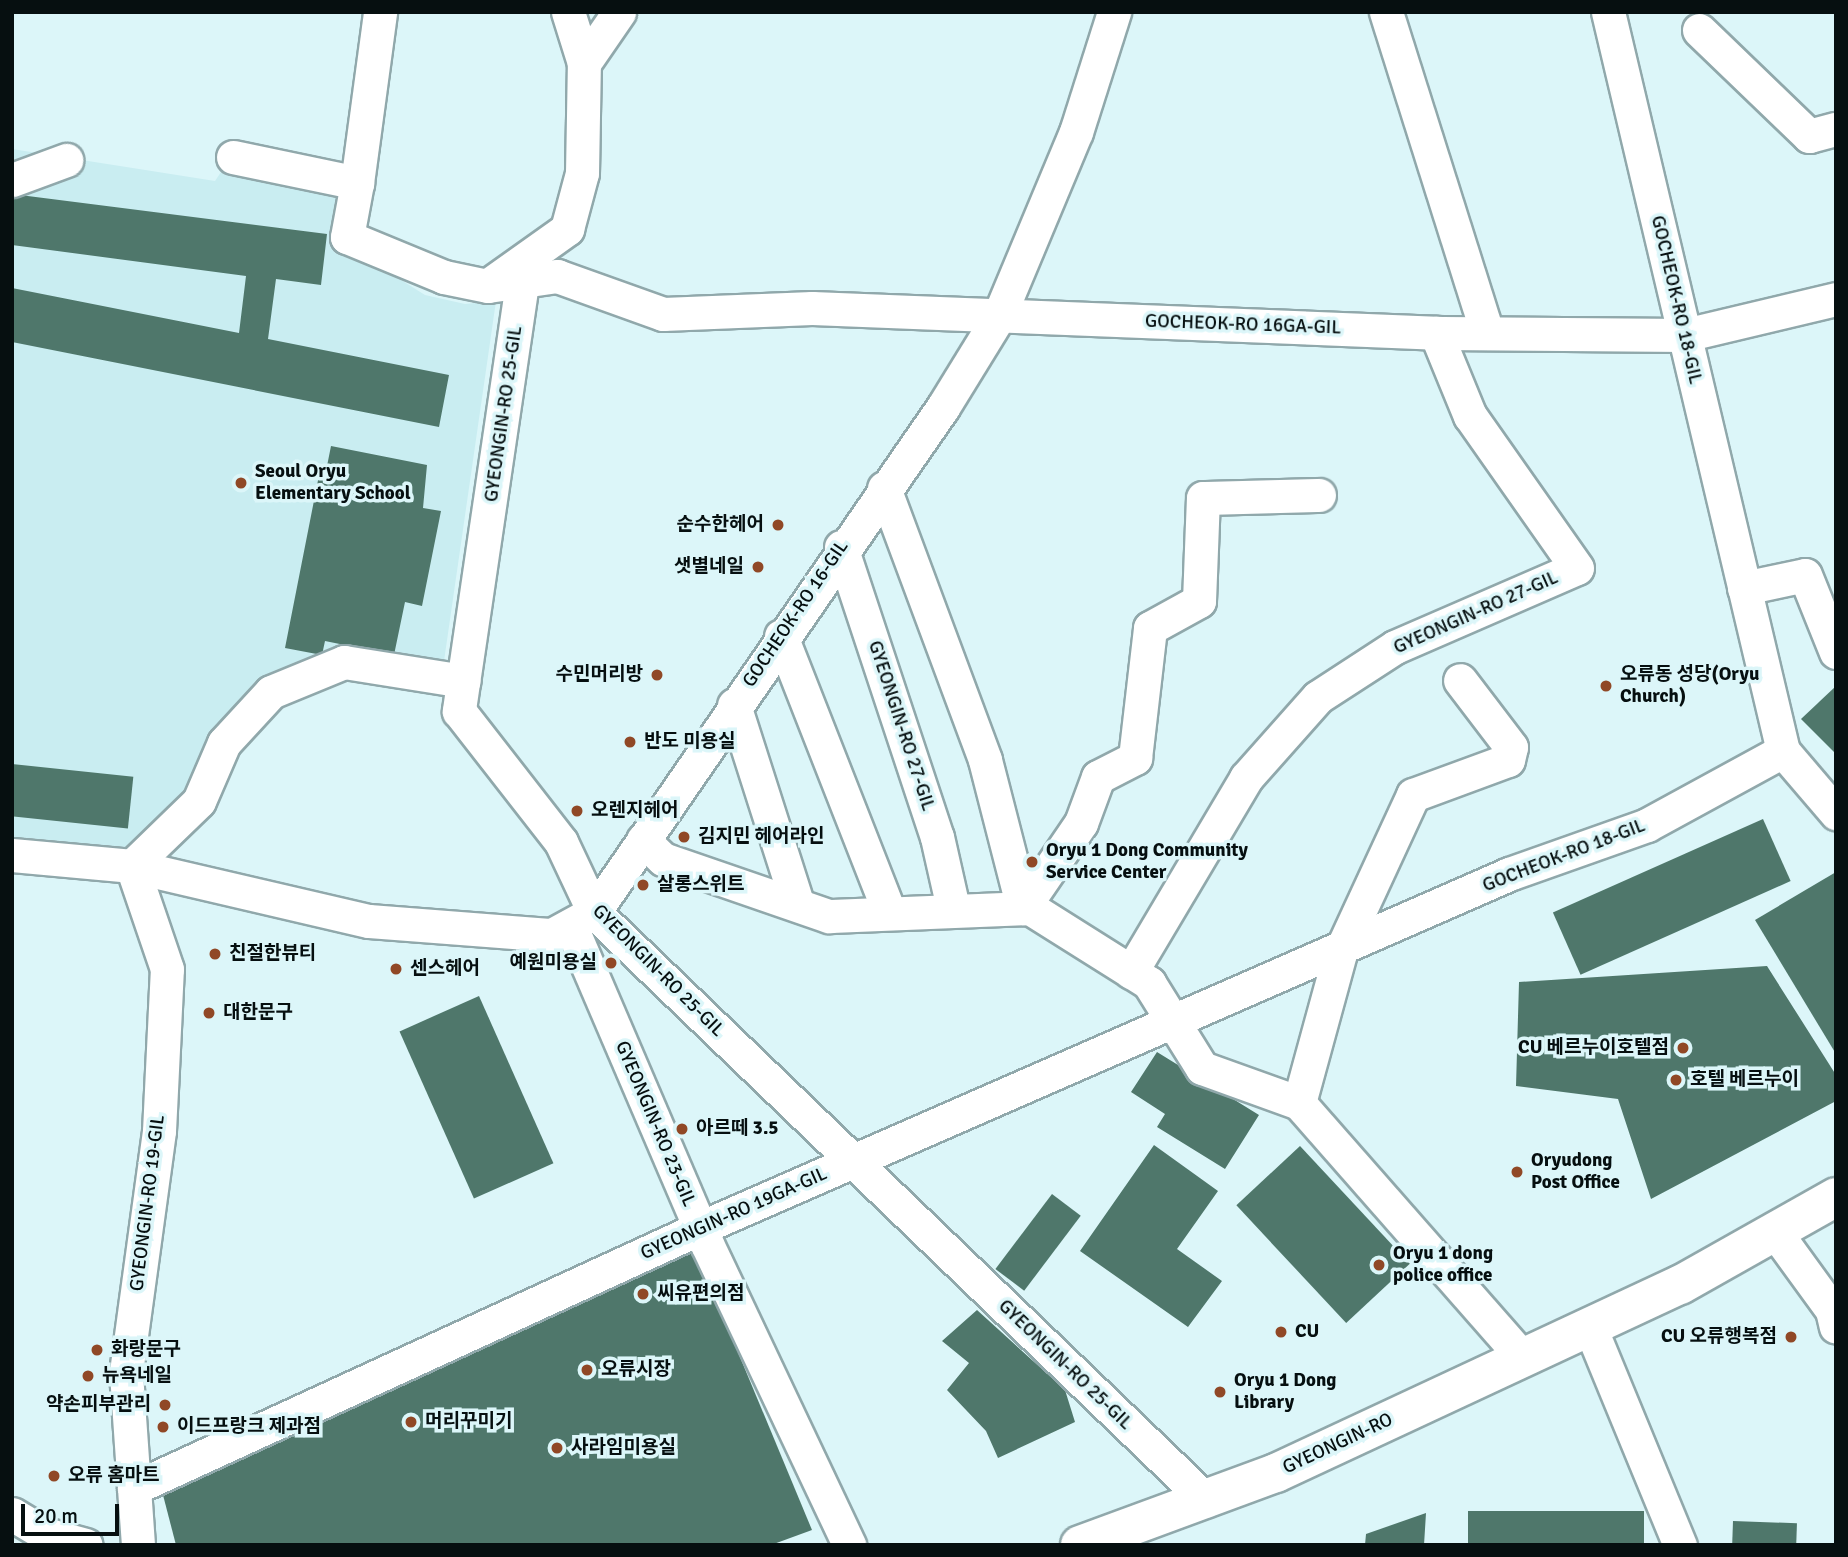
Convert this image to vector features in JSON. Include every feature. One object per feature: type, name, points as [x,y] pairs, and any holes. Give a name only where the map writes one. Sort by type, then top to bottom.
[{"type":"main road","name":"GYEONGIN-RO","points":[[1080,1545],[1206,1500],[1590,1328],[1776,1233],[1836,1197]]},
{"type":"street","points":[[380,12],[347,237],[444,277],[488,286],[557,276],[663,314],[812,308],[999,316]]},
{"type":"street","points":[[488,286],[567,229],[582,173],[584,63],[568,12]]},
{"type":"street","points":[[584,63],[619,12]]},
{"type":"street","name":"GOCHEOK-RO 16-GIL","points":[[583,921],[643,840],[999,316],[1076,132],[1114,12]]},
{"type":"street","points":[[1386,12],[1487,332]]},
{"type":"street","name":"GOCHEOK-RO 18-GIL","points":[[1608,12],[1783,751],[1836,813]]},
{"type":"street","points":[[1699,30],[1809,136],[1836,129]]},
{"type":"street","points":[[233,157],[357,183]]},
{"type":"street","points":[[12,180],[66,160]]},
{"type":"street","name":"GYEONGIN-RO 25-GIL","points":[[522,283],[459,710],[561,842],[583,921],[853,1161],[1206,1500]]},
{"type":"street","name":"GOCHEOK-RO 16GA-GIL","points":[[999,316],[1436,333],[1685,335],[1836,299]]},
{"type":"street","name":"GYEONGIN-RO 27-GIL","points":[[1132,972],[1246,778],[1318,697],[1395,647],[1577,568],[1469,416],[1436,333]]},
{"type":"street","points":[[884,488],[985,760],[1023,908]]},
{"type":"street","points":[[1023,908],[1081,823],[1098,777],[1135,758],[1150,628],[1199,601],[1203,498],[1319,495]]},
{"type":"street","name":"GYEONGIN-RO 27-GIL","points":[[841,547],[937,837],[953,908]]},
{"type":"street","points":[[1745,588],[1805,575],[1836,652]]},
{"type":"street","points":[[781,636],[889,912]]},
{"type":"street","points":[[132,866],[199,801],[224,743],[271,692],[344,662],[464,681]]},
{"type":"street","points":[[1299,1103],[1340,953],[1413,795],[1508,760],[1511,747],[1460,680]]},
{"type":"street","points":[[734,705],[797,903]]},
{"type":"street","name":"GOCHEOK-RO 18-GIL","points":[[1340,953],[1509,874],[1647,825],[1783,751]]},
{"type":"street","points":[[643,840],[663,859],[830,916],[953,908],[1023,908],[1132,972],[1149,983],[1202,1068],[1299,1103],[1523,1358]]},
{"type":"street","points":[[12,855],[132,866],[369,921],[552,935],[583,921]]},
{"type":"street","name":"GYEONGIN-RO 19-GIL","points":[[132,866],[167,969],[159,1131],[126,1372],[138,1545]]},
{"type":"street","name":"GYEONGIN-RO 23-GIL","points":[[583,921],[700,1228],[849,1545]]},
{"type":"street","name":"GYEONGIN-RO 19GA-GIL","points":[[134,1488],[700,1228],[1340,953]]},
{"type":"street","points":[[1776,1233],[1832,1310],[1836,1327]]},
{"type":"street","points":[[1590,1328],[1680,1545]]},
{"type":"street","points":[[12,1514],[31,1539],[86,1545]]},
{"type":"shaded area","name":"Seoul Oryu Elementary School","points":[[12,149],[215,181],[227,163],[342,186],[339,241],[425,295],[465,304],[496,301],[443,668],[344,662],[271,692],[199,801],[186,838],[132,866],[12,855]]},
{"type":"building","points":[[12,194],[327,234],[321,285],[276,279],[268,339],[449,375],[439,427],[12,342],[12,288],[239,333],[246,276],[12,245]]},
{"type":"building","points":[[331,446],[427,465],[423,508],[441,511],[422,606],[405,602],[394,655],[325,641],[322,655],[285,648],[321,465],[327,466]]},
{"type":"building","points":[[1836,686],[1836,754],[1801,719]]},
{"type":"building","points":[[12,764],[133,777],[128,828],[12,816]]},
{"type":"building","points":[[1763,819],[1791,881],[1581,975],[1553,913]]},
{"type":"building","points":[[1836,872],[1836,1054],[1755,920]]},
{"type":"building","name":"호텔 베르누이","points":[[1767,966],[1836,1075],[1836,1101],[1651,1199],[1618,1099],[1516,1086],[1519,982]]},
{"type":"building","points":[[479,996],[553,1163],[474,1199],[400,1031]]},
{"type":"building","points":[[1157,1052],[1259,1115],[1225,1169],[1157,1127],[1165,1114],[1131,1092]]},
{"type":"building","points":[[1154,1145],[1218,1191],[1177,1249],[1222,1281],[1188,1327],[1080,1251]]},
{"type":"building","points":[[1300,1146],[1410,1264],[1346,1323],[1236,1205]]},
{"type":"building","points":[[1052,1194],[1081,1216],[1024,1291],[995,1269]]},
{"type":"building","name":"오류시장","points":[[693,1244],[812,1530],[771,1545],[176,1545],[163,1495]]},
{"type":"building","points":[[977,1310],[1065,1390],[1075,1422],[998,1458],[986,1431],[947,1390],[969,1363],[942,1341]]},
{"type":"building","points":[[1468,1511],[1644,1511],[1644,1545],[1468,1545]]},
{"type":"building","points":[[1426,1513],[1424,1545],[1365,1545],[1366,1534]]},
{"type":"building","points":[[1733,1521],[1797,1523],[1796,1545],[1732,1545]]},
{"type":"place","name":"Seoul Oryu Elementary School","points":[[241,483]]},
{"type":"place","name":"순수한헤어","points":[[778,525]]},
{"type":"place","name":"샛별네일","points":[[758,567]]},
{"type":"place","name":"수민머리방","points":[[657,675]]},
{"type":"place","name":"오류동 성당(Oryu Church)","points":[[1606,686]]},
{"type":"place","name":"반도 미용실","points":[[630,742]]},
{"type":"place","name":"오렌지헤어","points":[[577,811]]},
{"type":"place","name":"김지민 헤어라인","points":[[684,837]]},
{"type":"place","name":"Oryu 1 Dong Community Service Center","points":[[1032,862]]},
{"type":"place","name":"살롱스위트","points":[[643,885]]},
{"type":"place","name":"친절한뷰티","points":[[215,954]]},
{"type":"place","name":"예원미용실","points":[[611,963]]},
{"type":"place","name":"센스헤어","points":[[396,969]]},
{"type":"place","name":"대한문구","points":[[209,1013]]},
{"type":"place","name":"CU 베르누이호텔점","points":[[1683,1048]]},
{"type":"place","name":"호텔 베르누이","points":[[1676,1080]]},
{"type":"place","name":"아르떼 3.5","points":[[682,1129]]},
{"type":"place","name":"Oryudong Post Office","points":[[1517,1172]]},
{"type":"place","name":"Oryu 1 dong police office","points":[[1379,1265]]},
{"type":"place","name":"씨유편의점","points":[[643,1294]]},
{"type":"place","name":"CU","points":[[1281,1332]]},
{"type":"place","name":"CU 오류행복점","points":[[1791,1337]]},
{"type":"place","name":"화랑문구","points":[[97,1350]]},
{"type":"place","name":"오류시장","points":[[587,1370]]},
{"type":"place","name":"뉴욕네일","points":[[88,1376]]},
{"type":"place","name":"Oryu 1 Dong Library","points":[[1220,1392]]},
{"type":"place","name":"약손피부관리","points":[[165,1405]]},
{"type":"place","name":"머리꾸미기","points":[[411,1422]]},
{"type":"place","name":"이드프랑크 제과점","points":[[163,1427]]},
{"type":"place","name":"사라임미용실","points":[[557,1448]]},
{"type":"place","name":"오류 홈마트","points":[[54,1476]]}]
